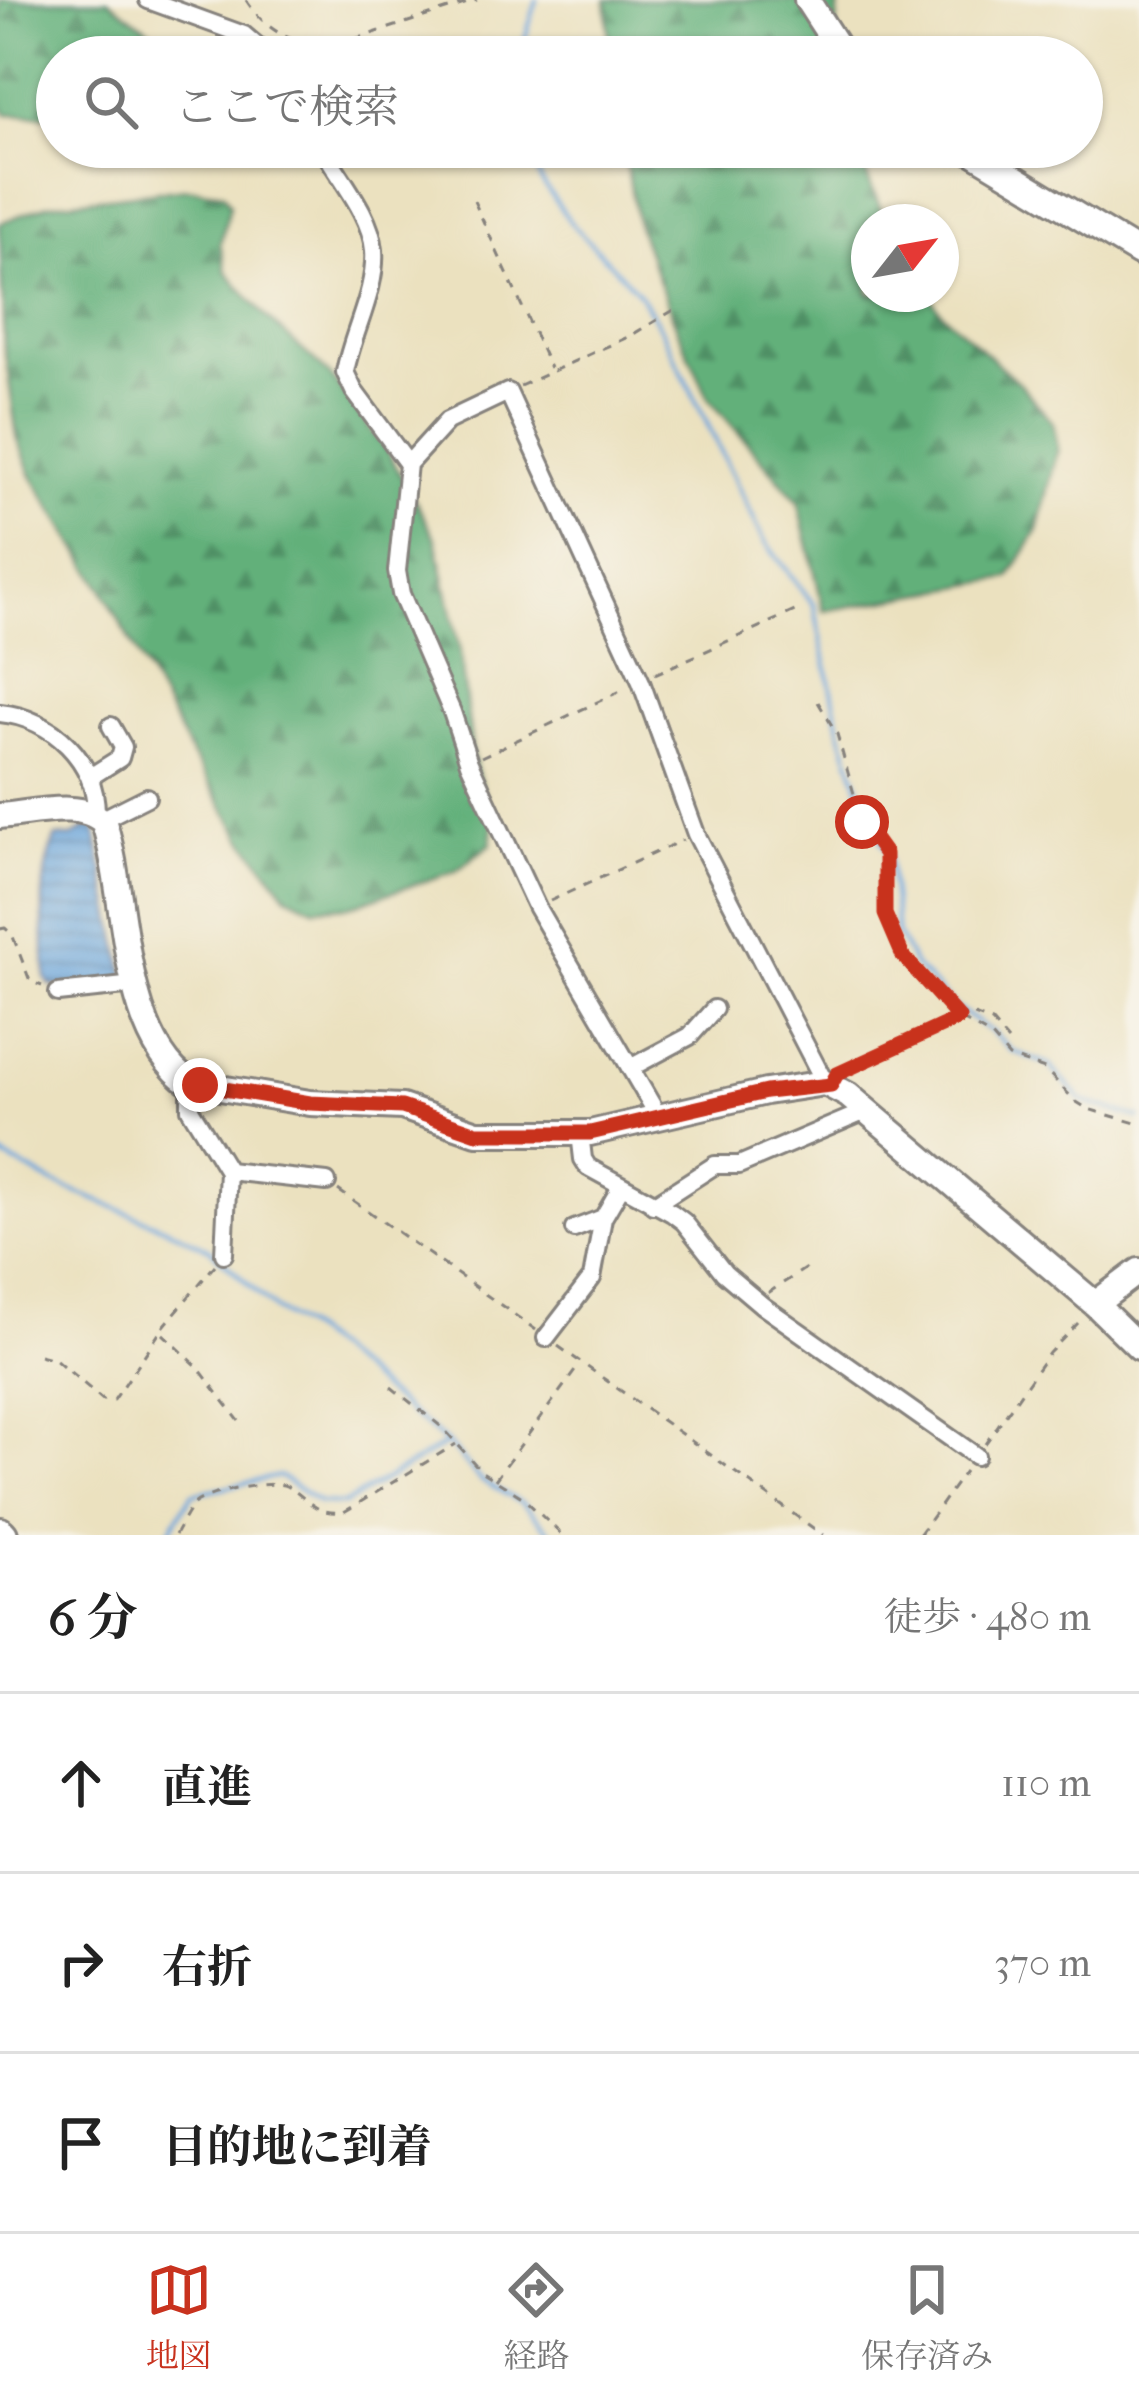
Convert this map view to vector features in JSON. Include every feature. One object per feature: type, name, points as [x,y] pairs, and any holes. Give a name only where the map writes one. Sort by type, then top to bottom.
[{"type":"street","points":[[148,0],[245,36]]},
{"type":"street","points":[[807,0],[830,36]]},
{"type":"street","points":[[335,168],[371,236],[374,253],[373,274],[345,372],[408,464]]},
{"type":"street","points":[[999,168],[1139,253]]},
{"type":"street","points":[[660,1119],[537,908],[469,763],[401,594],[397,571],[408,464],[447,421],[508,392],[640,682],[696,834],[828,1084],[1095,1304],[1139,1347]]},
{"type":"street","points":[[0,713],[21,715],[60,737],[97,788],[139,1007],[166,1058],[190,1083],[310,1103],[402,1107],[477,1133],[580,1133],[766,1092],[828,1084]]},
{"type":"street","points":[[90,777],[120,758],[123,747],[111,726]]},
{"type":"street","points":[[0,816],[64,811],[99,817],[148,796]]},
{"type":"street","points":[[59,993],[135,985]]},
{"type":"street","points":[[630,1068],[690,1036],[714,1009]]},
{"type":"street","points":[[190,1083],[190,1108],[228,1171],[224,1254]]},
{"type":"street","points":[[653,1205],[715,1165],[739,1165],[866,1111]]},
{"type":"street","points":[[580,1133],[588,1167],[684,1222],[724,1273],[757,1300],[976,1456]]},
{"type":"street","points":[[228,1171],[327,1182]]},
{"type":"street","points":[[546,1338],[592,1278],[603,1218],[621,1187]]},
{"type":"street","points":[[574,1228],[603,1218]]},
{"type":"street","points":[[1095,1304],[1139,1271]]},
{"type":"path","points":[[246,0],[268,27],[282,36]]},
{"type":"path","points":[[373,36],[477,0]]},
{"type":"path","points":[[474,201],[552,372]]},
{"type":"path","points":[[508,392],[630,336],[679,307]]},
{"type":"path","points":[[469,763],[797,610]]},
{"type":"path","points":[[818,702],[837,734],[862,822],[885,854],[885,914],[903,956],[959,1018],[992,1037],[1009,1057],[1045,1069],[1075,1101],[1139,1124]]},
{"type":"path","points":[[537,908],[696,834]]},
{"type":"path","points":[[0,929],[12,934],[30,981],[59,993]]},
{"type":"path","points":[[828,1084],[837,1074],[969,1013],[992,1022],[1008,1041]]},
{"type":"path","points":[[327,1182],[823,1535]]},
{"type":"path","points":[[39,1355],[55,1359],[103,1400],[114,1400],[160,1331],[224,1254]]},
{"type":"path","points":[[757,1300],[809,1266]]},
{"type":"path","points":[[919,1535],[1049,1353],[1095,1304]]},
{"type":"path","points":[[160,1331],[196,1366],[239,1421]]},
{"type":"path","points":[[495,1480],[581,1363]]},
{"type":"path","points":[[391,1387],[562,1535]]},
{"type":"path","points":[[175,1535],[191,1508],[205,1497],[271,1483],[286,1485],[314,1506],[344,1512],[456,1444]]},
{"type":"green space","points":[[0,0],[108,0],[158,36],[36,36],[36,115],[6,114],[0,103]]},
{"type":"green space","points":[[606,0],[839,0],[836,36],[609,36]]},
{"type":"green space","points":[[627,168],[864,168],[879,204],[851,204],[851,312],[941,312],[1021,385],[1053,423],[1058,448],[1038,530],[1009,578],[824,611],[798,501],[709,399],[638,227]]},
{"type":"green space","points":[[186,188],[223,193],[230,205],[220,244],[226,271],[266,317],[330,375],[389,454],[436,539],[460,652],[473,758],[493,824],[491,844],[456,871],[350,906],[314,908],[287,895],[242,837],[195,761],[102,588],[32,476],[17,437],[4,345],[0,223],[49,204]]},
{"type":"water","points":[[88,826],[95,828],[126,980],[64,988],[46,979],[46,870],[56,837],[73,837]]},
{"type":"waterway","points":[[526,36],[537,0]]},
{"type":"waterway","points":[[536,168],[571,223],[638,292],[660,327],[765,542],[814,605],[841,733],[871,824],[889,855],[897,933],[914,965],[955,1007],[1012,1051],[1048,1064],[1082,1101],[1139,1118]]},
{"type":"waterway","points":[[0,1155],[53,1183],[211,1250],[276,1310],[313,1333],[447,1443],[479,1479],[523,1504],[553,1535]]},
{"type":"waterway","points":[[167,1535],[192,1494],[279,1476],[320,1503],[344,1504],[447,1443]]},
{"type":"route","points":[[200,1085],[310,1103],[402,1107],[477,1133],[590,1133],[766,1092],[831,1085],[837,1074],[959,1018],[903,956],[885,914],[885,854],[862,822]]}]
